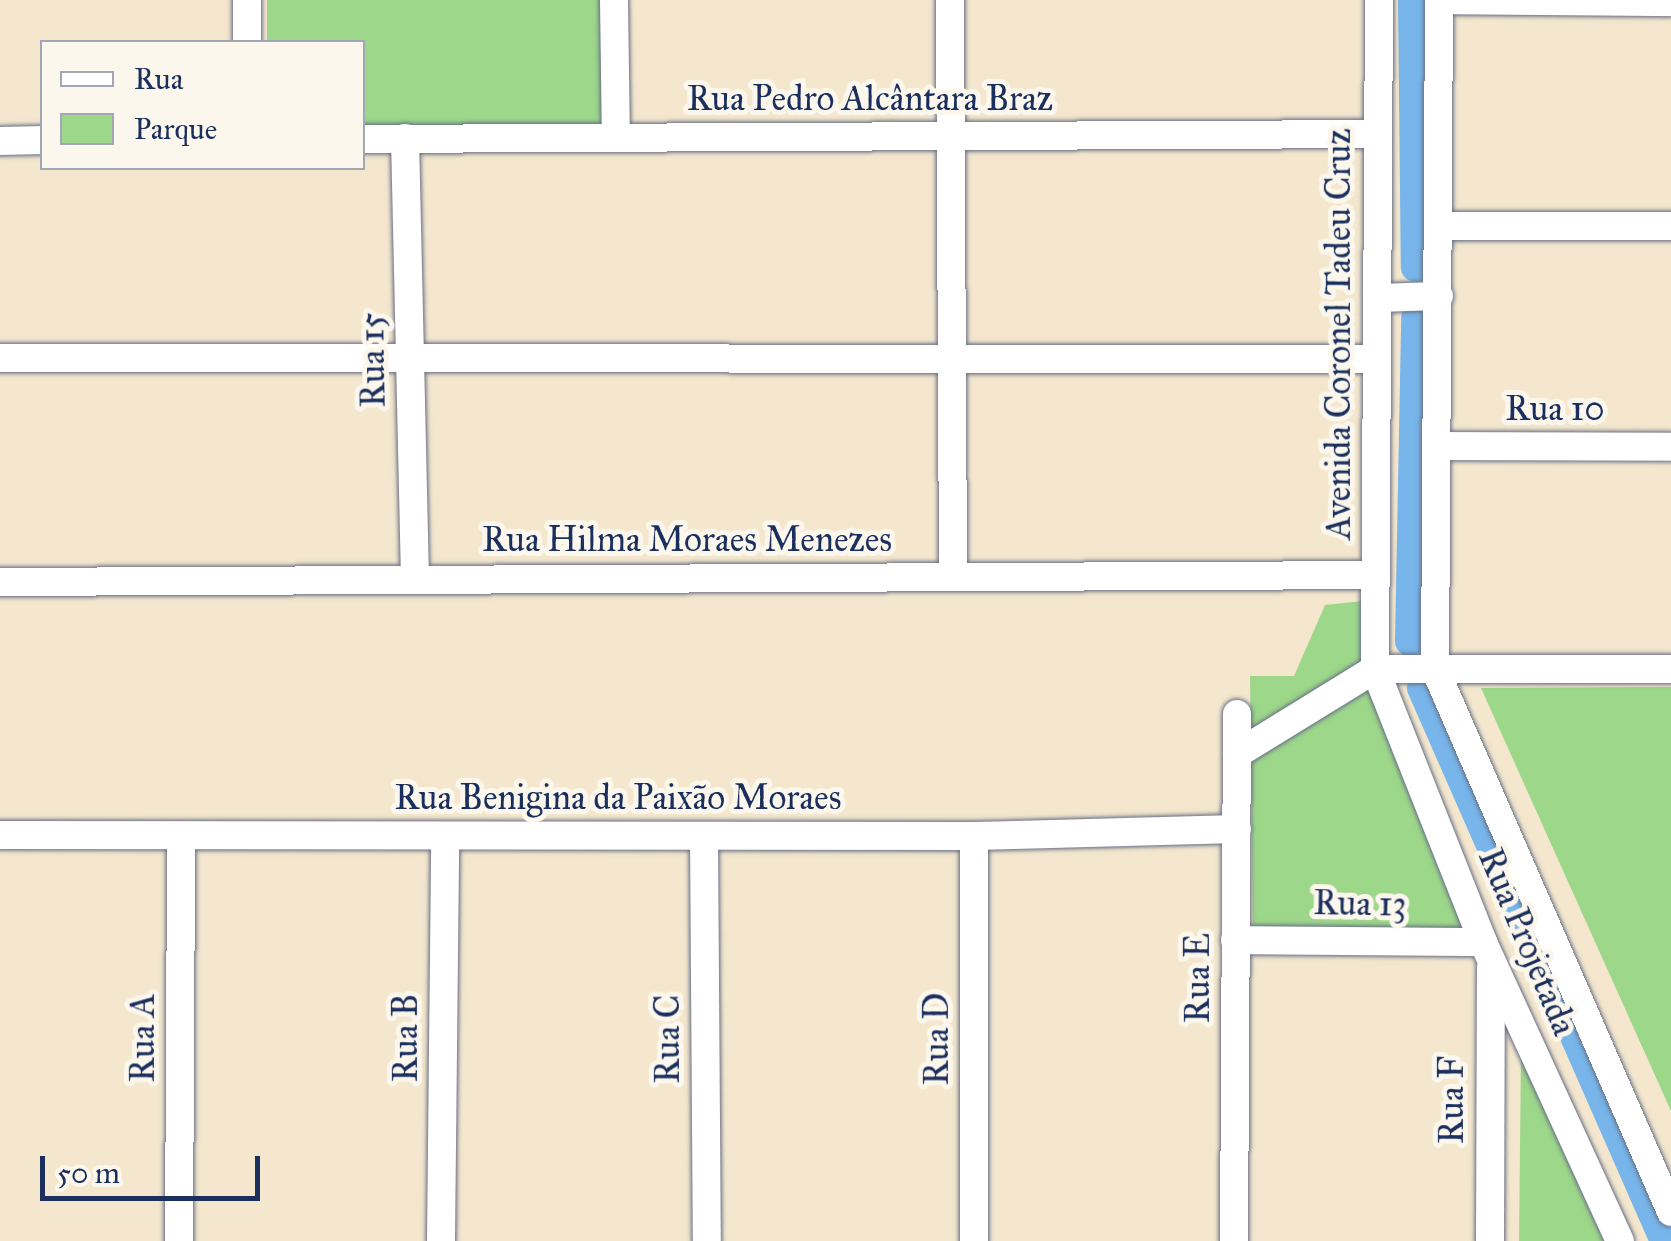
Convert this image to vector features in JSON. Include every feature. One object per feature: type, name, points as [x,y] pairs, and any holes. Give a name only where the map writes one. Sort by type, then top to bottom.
[{"type":"street","points":[[247,0],[247,40]]},
{"type":"street","points":[[614,0],[616,138]]},
{"type":"street","points":[[950,0],[953,576]]},
{"type":"street","name":"Avenida Coronel Tadeu Cruz","points":[[1375,669],[1379,0]]},
{"type":"street","points":[[1435,669],[1439,0],[1671,2]]},
{"type":"street","name":"Rua Pedro Alcântara Braz","points":[[365,138],[1378,134]]},
{"type":"street","name":"Rua 15","points":[[405,138],[415,579]]},
{"type":"street","points":[[0,141],[40,140]]},
{"type":"street","points":[[1438,226],[1671,226]]},
{"type":"street","points":[[1377,298],[1439,296]]},
{"type":"street","points":[[0,358],[1377,359]]},
{"type":"street","name":"Rua 10","points":[[1439,446],[1671,448]]},
{"type":"street","name":"Rua Hilma Moraes Menezes","points":[[0,582],[1374,575]]},
{"type":"street","points":[[1237,754],[1375,669],[1671,669]]},
{"type":"street","name":"Rua Projetada","points":[[1375,669],[1487,951],[1620,1241]]},
{"type":"street","name":"Rua Projetada","points":[[1435,669],[1671,1212]]},
{"type":"street","name":"Rua E","points":[[1234,1241],[1237,714]]},
{"type":"street","name":"Rua Benigina da Paixão Moraes","points":[[0,836],[974,836],[1237,829]]},
{"type":"street","name":"Rua A","points":[[180,1241],[181,836]]},
{"type":"street","name":"Rua B","points":[[441,1241],[445,836]]},
{"type":"street","name":"Rua C","points":[[704,836],[707,1241]]},
{"type":"street","name":"Rua D","points":[[974,836],[974,1241]]},
{"type":"street","name":"Rua 13","points":[[1235,940],[1487,951]]},
{"type":"street","name":"Rua F","points":[[1487,951],[1490,1241]]},
{"type":"green space","points":[[267,0],[601,0],[601,124],[365,126],[365,40],[267,40]]},
{"type":"green space","points":[[1363,601],[1465,929],[1253,931],[1250,676],[1294,676],[1325,605]]},
{"type":"green space","points":[[1671,687],[1671,1111],[1481,688]]},
{"type":"green space","points":[[1521,1053],[1604,1241],[1519,1241]]},
{"type":"waterway","points":[[1413,0],[1416,267]]},
{"type":"waterway","points":[[1410,641],[1416,318]]},
{"type":"waterway","points":[[1422,688],[1665,1241]]}]
